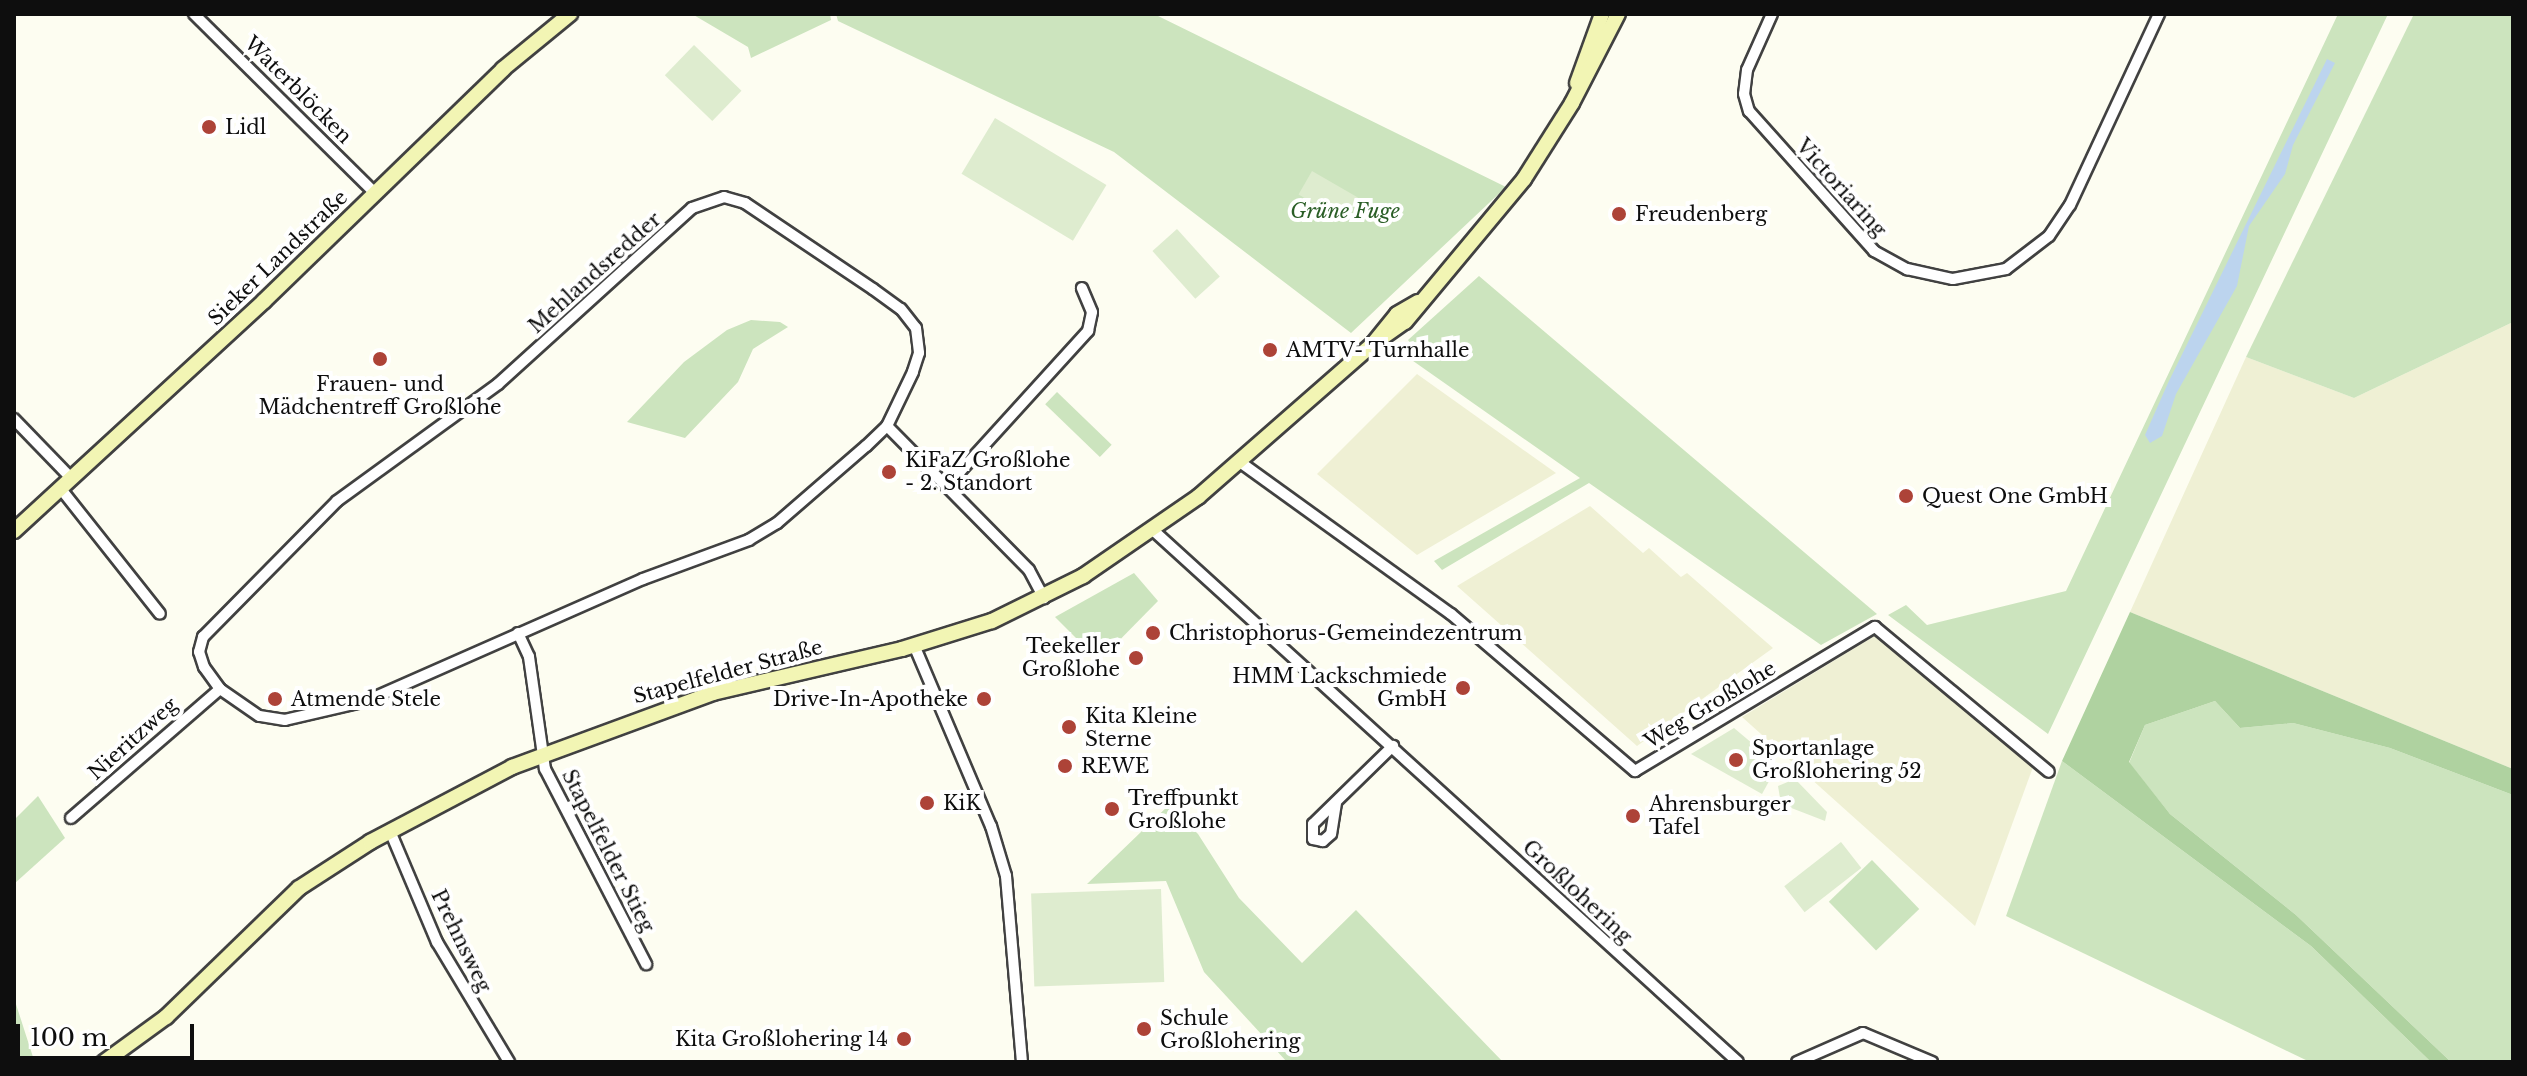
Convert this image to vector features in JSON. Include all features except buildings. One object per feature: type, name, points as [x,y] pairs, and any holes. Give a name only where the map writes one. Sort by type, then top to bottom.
[{"type":"street","name":"Waterblöcken","points":[[194,14],[375,193]]},
{"type":"street","name":"Sieker Landstraße","points":[[14,531],[503,69],[570,14]]},
{"type":"street","name":"Stapelfelder Straße","points":[[1572,103],[1602,14]]},
{"type":"street","name":"Stapelfelder Straße","points":[[104,1062],[166,1017],[292,893],[390,831],[540,754],[713,693],[914,645],[1044,598],[1154,531],[1240,462],[1373,344],[1388,322],[1418,302],[1508,201],[1572,103],[1618,14]]},
{"type":"street","name":"Victoriaring","points":[[1772,14],[1747,70],[1744,94],[1749,111],[1874,251],[1927,276],[1963,279],[2006,269],[2036,249],[2059,223],[2159,14]]},
{"type":"street","name":"Mehlandsredder","points":[[724,197],[745,203],[909,317],[919,353],[887,426],[777,523],[749,540],[518,633],[367,701],[293,720],[259,716],[220,689],[204,667],[199,652],[203,637],[302,536],[369,475],[507,377],[706,200],[724,197]]},
{"type":"street","points":[[947,486],[1088,331],[1092,312],[1082,288]]},
{"type":"street","points":[[14,419],[66,484],[160,614]]},
{"type":"street","points":[[887,426],[1029,570],[1044,598]]},
{"type":"street","name":"Weg Großlohe","points":[[1240,462],[1451,614],[1635,771],[1875,627],[2049,772]]},
{"type":"street","name":"Großlohering","points":[[1154,531],[1738,1062]]},
{"type":"street","points":[[518,633],[529,657],[540,754]]},
{"type":"street","points":[[914,645],[991,826],[1006,876],[1022,1062]]},
{"type":"street","name":"Nieritzweg","points":[[71,818],[220,689]]},
{"type":"street","points":[[1336,803],[1393,746]]},
{"type":"street","name":"Stapelfelder Stieg","points":[[540,754],[646,964]]},
{"type":"street","name":"Prehnsweg","points":[[390,831],[437,942],[509,1062]]},
{"type":"street","points":[[1797,1062],[1863,1033],[1932,1062]]},
{"type":"green space","points":[[692,14],[830,14],[831,20],[751,58],[748,47]]},
{"type":"green space","name":"Grüne Fuge","points":[[836,14],[1154,14],[1506,187],[1351,333],[1114,152],[838,21]]},
{"type":"green space","points":[[2338,14],[2388,14],[2048,734],[1888,615],[1906,605],[1927,625],[2066,591]]},
{"type":"green space","points":[[2414,14],[2513,14],[2513,322],[2354,398],[2246,357]]},
{"type":"green space","points":[[694,45],[741,91],[712,121],[665,75]]},
{"type":"green space","points":[[995,118],[1106,185],[1073,241],[962,174]]},
{"type":"green space","points":[[1312,171],[1358,198],[1344,221],[1298,194]]},
{"type":"green space","points":[[1177,229],[1220,277],[1195,299],[1152,251]]},
{"type":"green space","points":[[1479,276],[1877,614],[1821,645],[1589,483],[1442,570],[1434,561],[1580,478],[1406,356],[1414,348],[1408,340]]},
{"type":"green space","points":[[751,320],[780,322],[788,327],[753,349],[738,382],[685,438],[627,422],[684,362],[727,330]]},
{"type":"green space","points":[[2513,322],[2513,769],[2130,612],[2246,357],[2354,398]]},
{"type":"green space","points":[[1417,374],[1556,473],[1417,555],[1317,474]]},
{"type":"green space","points":[[1057,392],[1112,445],[1100,457],[1045,404]]},
{"type":"green space","points":[[1590,506],[1643,553],[1649,548],[1681,577],[1687,573],[1773,648],[1637,746],[1457,586]]},
{"type":"green space","points":[[1134,573],[1158,601],[1099,661],[1055,617]]},
{"type":"green space","points":[[2130,612],[2513,769],[2513,795],[2390,748],[2293,723],[2240,728],[2215,701],[2145,725],[2129,762],[2170,814],[2296,915],[2451,1062],[2431,1062],[2311,946],[2062,761]]},
{"type":"green space","points":[[1876,635],[2033,767],[1975,926],[1742,717]]},
{"type":"green space","points":[[2215,701],[2240,728],[2293,723],[2390,748],[2513,795],[2513,1062],[2451,1062],[2296,915],[2170,814],[2129,763],[2145,725]]},
{"type":"green space","name":"Sportanlage Großlohering 52","points":[[1734,728],[1778,765],[1762,794],[1691,754]]},
{"type":"green space","points":[[2062,761],[2311,946],[2431,1062],[2310,1062],[2006,916]]},
{"type":"green space","name":"Sportanlage Großlohering 52","points":[[1795,779],[1827,812],[1825,821],[1781,804],[1778,786]]},
{"type":"green space","points":[[38,796],[65,838],[14,884],[14,820]]},
{"type":"green space","points":[[1169,805],[1198,834],[1239,898],[1302,963],[1356,910],[1503,1062],[1287,1062],[1204,972],[1166,881],[1087,884]]},
{"type":"green space","points":[[1841,842],[1861,868],[1805,912],[1784,886]]},
{"type":"green space","points":[[1872,860],[1919,909],[1876,951],[1829,902]]},
{"type":"green space","points":[[1161,889],[1164,982],[1034,986],[1031,894]]},
{"type":"green space","points":[[14,998],[33,1057],[35,1062],[14,1062]]},
{"type":"water","points":[[2327,59],[2335,63],[2293,145],[2285,174],[2249,226],[2237,286],[2176,394],[2162,436],[2150,443],[2145,435],[2168,383]]},
{"type":"place","name":"Lidl","points":[[209,127]]},
{"type":"place","name":"Freudenberg","points":[[1619,214]]},
{"type":"place","name":"AMTV- Turnhalle","points":[[1270,350]]},
{"type":"place","name":"Frauen- und Mädchentreff Großlohe","points":[[380,359]]},
{"type":"place","name":"KiFaZ Großlohe - 2. Standort","points":[[889,472]]},
{"type":"place","name":"Quest One GmbH","points":[[1906,496]]},
{"type":"place","name":"Christophorus-Gemeindezentrum","points":[[1153,633]]},
{"type":"place","name":"Teekeller Großlohe","points":[[1136,658]]},
{"type":"place","name":"HMM Lackschmiede GmbH","points":[[1463,688]]},
{"type":"place","name":"Atmende Stele","points":[[275,699]]},
{"type":"place","name":"Drive-In-Apotheke","points":[[984,699]]},
{"type":"place","name":"Kita Kleine Sterne","points":[[1069,727]]},
{"type":"place","name":"Sportanlage Großlohering 52","points":[[1736,760]]},
{"type":"place","name":"REWE","points":[[1065,766]]},
{"type":"place","name":"KiK","points":[[927,803]]},
{"type":"place","name":"Treffpunkt Großlohe","points":[[1112,809]]},
{"type":"place","name":"Ahrensburger Tafel","points":[[1633,816]]},
{"type":"place","name":"Schule Großlohering","points":[[1144,1029]]},
{"type":"place","name":"Kita Großlohering 14","points":[[904,1039]]}]
